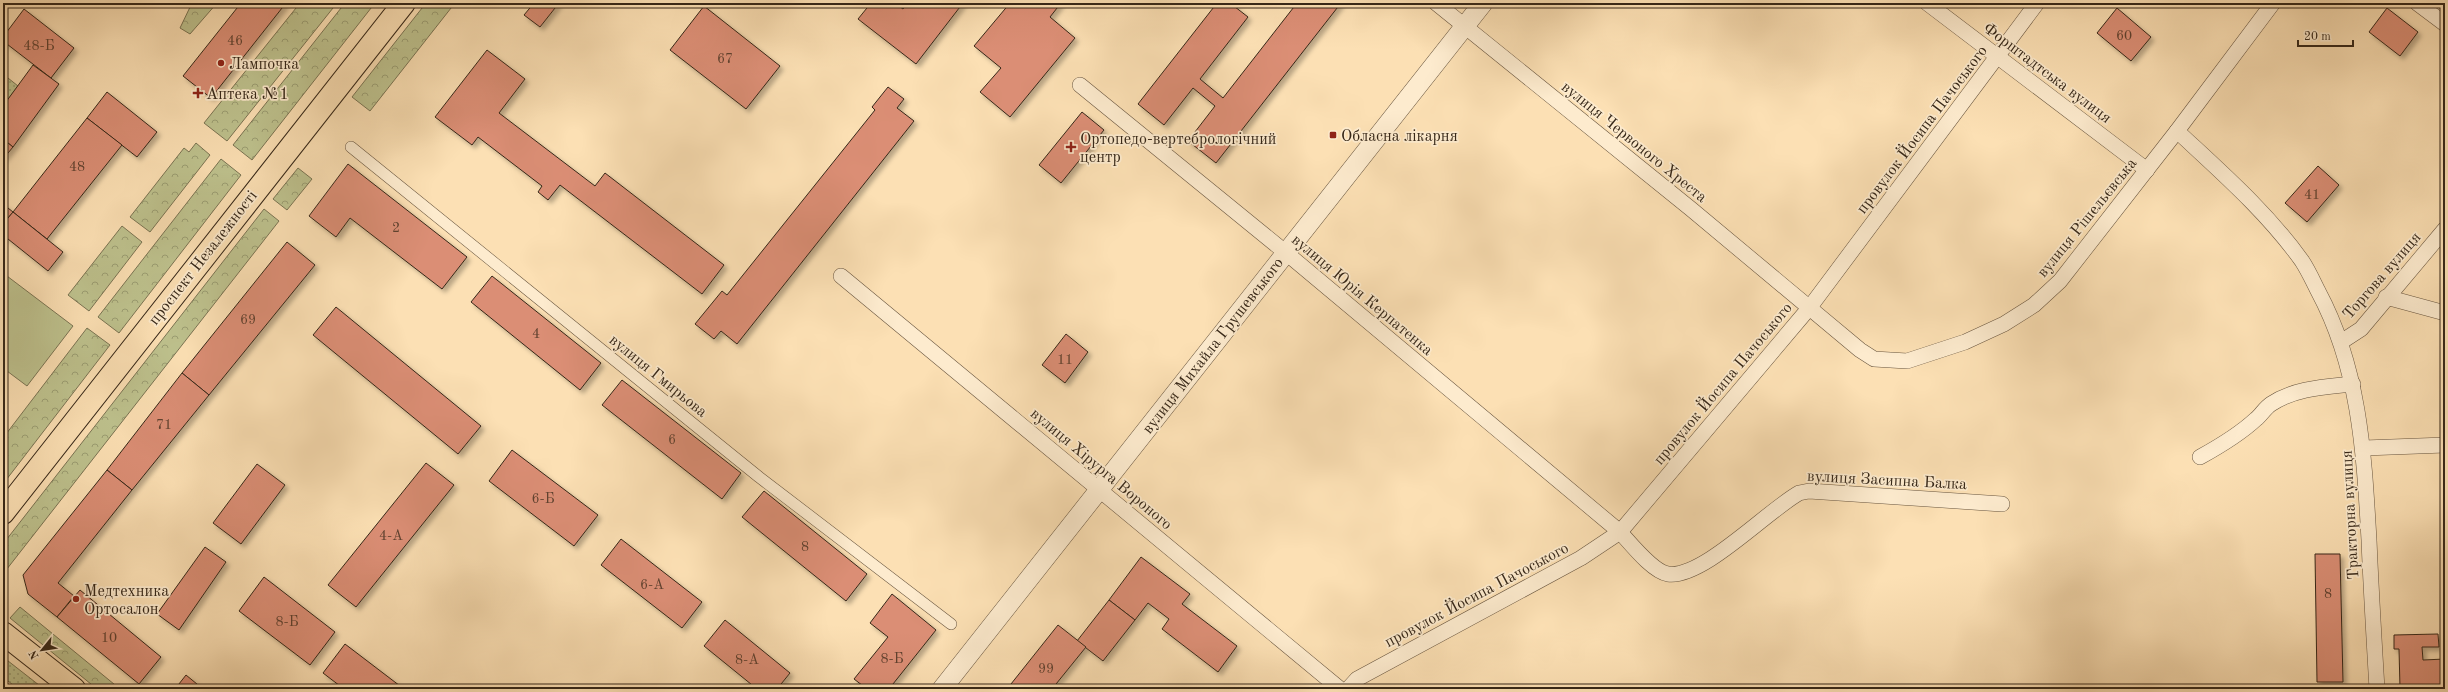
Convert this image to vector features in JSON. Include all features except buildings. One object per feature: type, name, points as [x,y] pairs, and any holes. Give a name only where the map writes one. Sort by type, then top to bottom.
[{"type":"main road","name":"проспект Незалежності","points":[[3,513],[404,3]]},
{"type":"main road","points":[[3,633],[74,689]]},
{"type":"street","name":"вулиця Червоного Хреста","points":[[1436,3],[1810,307]]},
{"type":"street","name":"вулиця Михайла Грушевського","points":[[942,689],[1285,252],[1483,3]]},
{"type":"street","name":"Форштадтська вулиця","points":[[1927,3],[2147,170]]},
{"type":"street","name":"провулок Йосипа Пачоського","points":[[1348,689],[1357,679],[1581,558],[1620,532],[1810,307],[2038,3]]},
{"type":"street","name":"вулиця Рішельєвська","points":[[1810,307],[1839,334],[1874,359],[1907,361],[1965,342],[2004,324],[2022,313],[2034,305],[2060,281],[2177,131],[2273,3]]},
{"type":"street","points":[[2417,3],[2445,24]]},
{"type":"street","name":"вулиця Юрія Керпатенка","points":[[1080,85],[1285,252],[1620,532]]},
{"type":"street","points":[[2177,131],[2257,206],[2299,257],[2326,305],[2340,342]]},
{"type":"street","name":"вулиця Гмирьова","points":[[351,147],[759,477],[951,624]]},
{"type":"street","name":"Торгова вулиця","points":[[2340,342],[2361,329],[2386,297],[2445,229]]},
{"type":"street","name":"вулиця Хірурга Вороного","points":[[841,276],[1340,689]]},
{"type":"street","points":[[2386,297],[2445,313]]},
{"type":"street","name":"Тракторна вулиця","points":[[2340,342],[2353,384],[2364,448],[2377,689]]},
{"type":"street","points":[[2200,457],[2238,434],[2257,418],[2270,404],[2312,388],[2353,384]]},
{"type":"street","points":[[2364,448],[2445,445]]},
{"type":"street","name":"вулиця Засипна Балка","points":[[1620,532],[1653,567],[1667,574],[1679,574],[1692,571],[1712,558],[1799,493],[1809,491],[2002,504]]},
{"type":"green space","points":[[192,3],[217,3],[190,34],[180,28]]},
{"type":"green space","points":[[300,3],[337,3],[227,141],[204,123]]},
{"type":"green space","points":[[345,3],[375,3],[252,160],[233,145]]},
{"type":"green space","points":[[426,3],[455,3],[370,111],[352,97]]},
{"type":"green space","points":[[3,74],[18,86],[3,106]]},
{"type":"green space","points":[[196,143],[210,155],[150,232],[130,217],[184,148],[189,152]]},
{"type":"green space","points":[[221,159],[241,175],[119,333],[98,317]]},
{"type":"green space","points":[[298,168],[312,179],[287,210],[273,199]]},
{"type":"green space","points":[[264,209],[279,221],[3,574],[3,544]]},
{"type":"green space","points":[[122,226],[142,242],[89,311],[68,295]]},
{"type":"green space","points":[[3,273],[73,326],[27,386],[3,368]]},
{"type":"green space","points":[[87,328],[110,345],[3,484],[3,438]]},
{"type":"green space","points":[[20,607],[120,689],[97,689],[10,618]]},
{"type":"green space","points":[[3,657],[44,689],[18,689],[3,677]]},
{"type":"place","name":"Лампочка","points":[[221,63]]},
{"type":"place","name":"Аптека №1","points":[[198,93]]},
{"type":"place","name":"Обласна лікарня","points":[[1333,135]]},
{"type":"place","name":"Ортопедо-вертебрологічний центр","points":[[1071,147]]},
{"type":"place","name":"Медтехника Ортосалон","points":[[76,599]]}]
